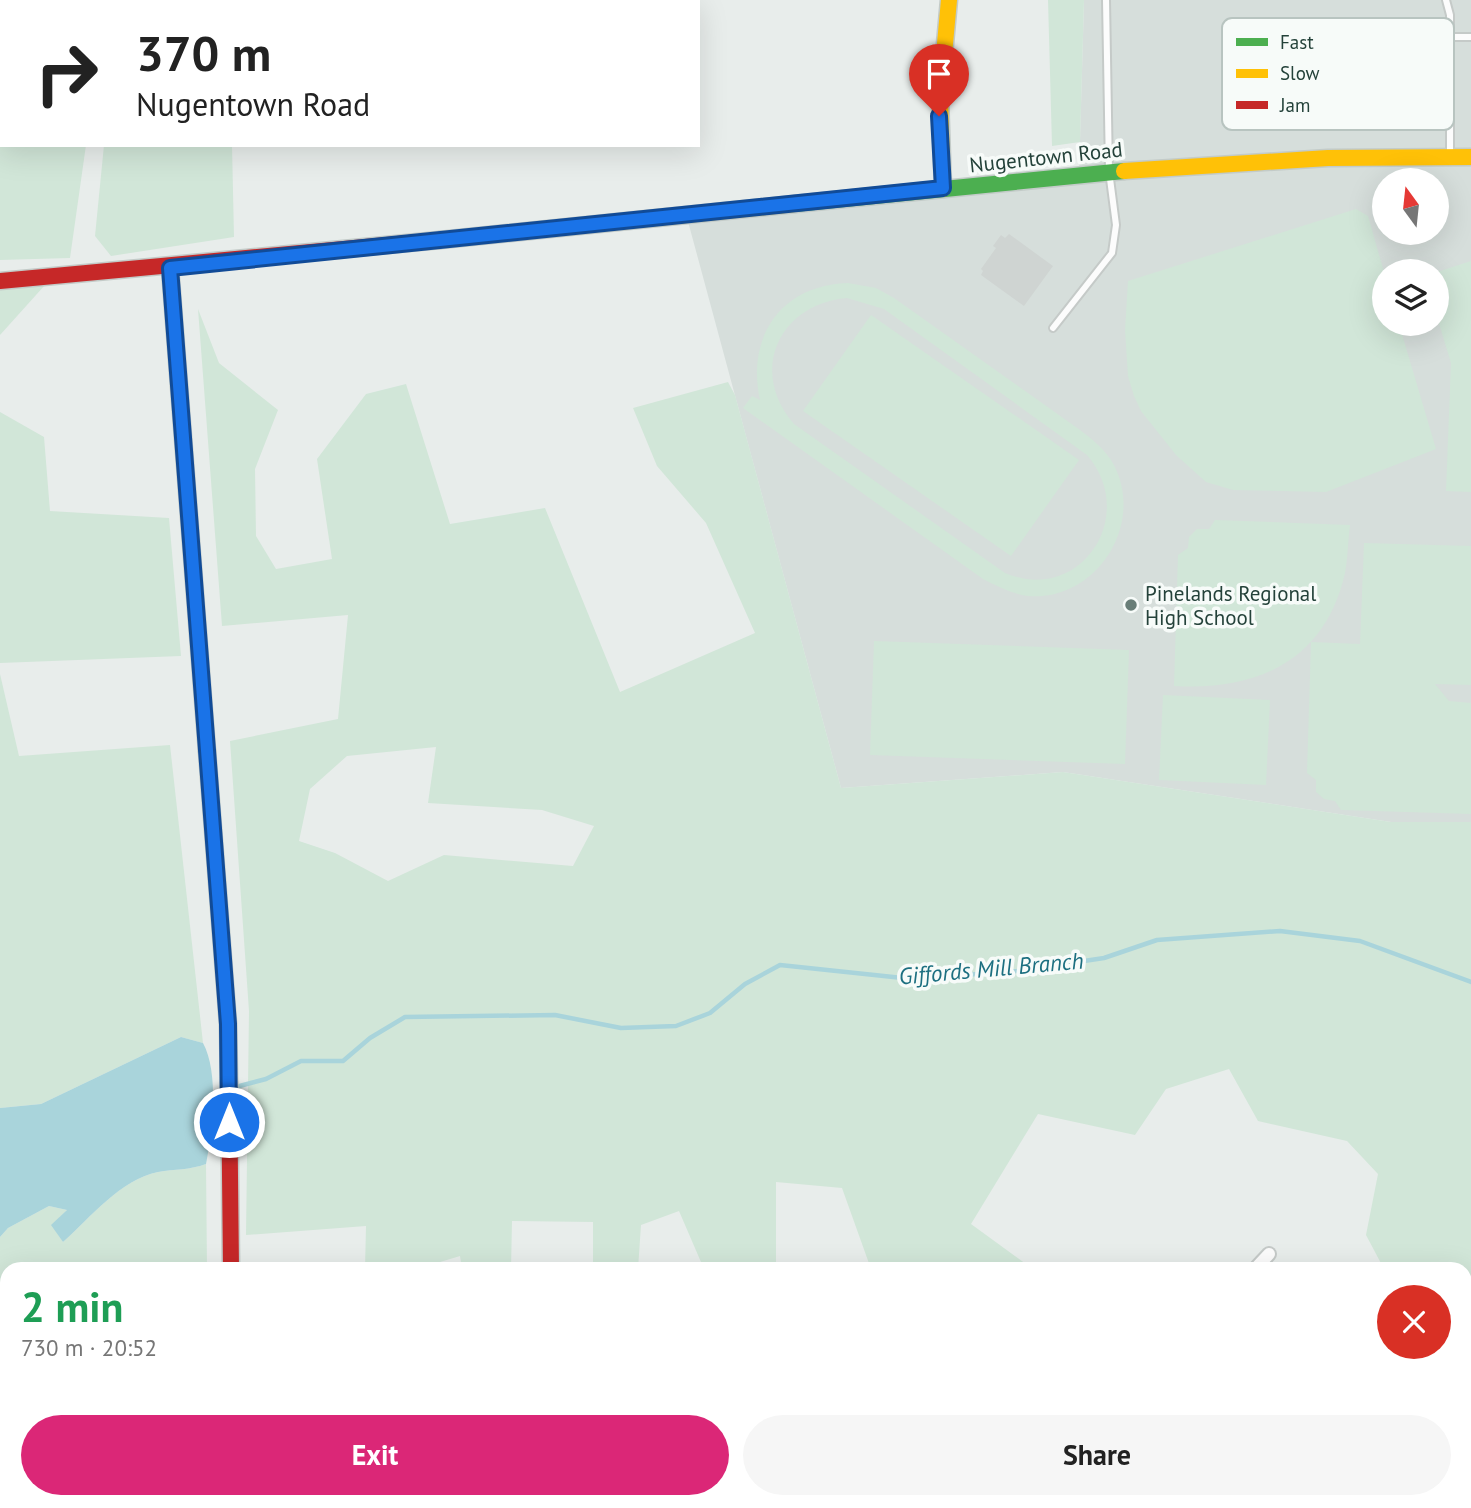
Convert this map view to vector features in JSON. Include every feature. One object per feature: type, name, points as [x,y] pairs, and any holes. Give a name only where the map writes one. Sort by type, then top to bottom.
[{"type":"street","points":[[943,188],[940,98],[949,0]]},
{"type":"street","name":"Nugentown Road","points":[[0,281],[170,268],[1109,171],[1308,157],[1471,157]]},
{"type":"street","points":[[170,268],[228,1024],[231,1262]]},
{"type":"street","points":[[1262,1262],[1269,1254]]},
{"type":"lane","points":[[1054,328],[1112,253],[1115,225],[1109,171],[1106,0]]},
{"type":"lane","points":[[1446,0],[1448,18]]},
{"type":"lane","points":[[1450,130],[1450,157]]},
{"type":"shaded area","name":"Pinelands Regional High School","points":[[1084,0],[1471,0],[1471,822],[1391,822],[1063,772],[841,788],[686,214],[1079,175]]},
{"type":"green space","points":[[1048,0],[1084,0],[1080,142],[1052,146]]},
{"type":"green space","points":[[0,147],[86,147],[70,258],[0,260]]},
{"type":"green space","points":[[104,147],[232,147],[234,237],[111,256],[95,236]]},
{"type":"green space","points":[[1356,209],[1368,216],[1372,245],[1376,245],[1380,259],[1372,259],[1372,336],[1403,336],[1436,449],[1326,492],[1233,490],[1206,482],[1176,455],[1141,411],[1134,396],[1128,376],[1125,330],[1128,281]]},
{"type":"green space","points":[[1471,261],[1471,492],[1446,491],[1451,363],[1443,336],[1449,336],[1449,268]]},
{"type":"green space","points":[[848,283],[876,288],[894,298],[1080,430],[1101,448],[1111,460],[1121,483],[1123,507],[1119,531],[1110,553],[1095,571],[1076,586],[1053,594],[1028,596],[999,587],[983,579],[743,408],[752,396],[760,400],[758,355],[764,336],[774,319],[787,304],[804,293],[824,286]],"holes":[[[847,298],[884,309],[1087,455],[1102,479],[1107,503],[1104,527],[1094,548],[1078,566],[1057,576],[1032,580],[1005,573],[794,424],[780,404],[773,383],[773,362],[778,343],[788,327],[804,313],[823,303]]]},
{"type":"green space","points":[[45,285],[0,335],[0,289]]},
{"type":"green space","points":[[198,309],[219,363],[278,410],[255,469],[256,536],[276,569],[332,559],[317,459],[366,394],[406,384],[450,524],[545,508],[620,692],[755,633],[706,523],[657,466],[633,408],[728,382],[735,395],[841,788],[1063,772],[1391,822],[1471,822],[1471,1262],[1380,1262],[1366,1235],[1378,1174],[1347,1141],[1258,1121],[1229,1069],[1166,1089],[1135,1135],[1038,1114],[971,1224],[1023,1262],[868,1262],[842,1188],[776,1182],[776,1262],[701,1262],[679,1211],[641,1225],[638,1262],[593,1262],[593,1222],[512,1221],[511,1262],[461,1262],[460,1256],[440,1262],[365,1262],[366,1226],[246,1235],[249,1011],[230,741],[338,719],[348,615],[222,626]],"holes":[[[436,747],[428,803],[542,810],[594,826],[573,866],[444,855],[388,881],[335,853],[299,841],[310,789],[347,756]]]},
{"type":"green space","points":[[871,315],[1079,460],[1011,556],[803,411]]},
{"type":"green space","points":[[0,412],[44,437],[50,511],[169,518],[181,656],[0,663]]},
{"type":"green space","points":[[1215,520],[1350,525],[1345,573],[1335,603],[1322,628],[1304,649],[1283,664],[1259,676],[1233,683],[1174,686],[1178,555],[1188,548],[1189,537],[1197,529],[1209,529]]},
{"type":"green space","points":[[1364,543],[1471,546],[1471,685],[1435,684],[1449,701],[1471,703],[1471,814],[1341,810],[1335,801],[1324,799],[1316,792],[1316,780],[1307,773],[1311,642],[1360,644]]},
{"type":"green space","points":[[874,641],[1129,650],[1125,764],[870,755]]},
{"type":"green space","points":[[0,674],[19,756],[170,745],[203,1043],[181,1037],[41,1104],[0,1108]]},
{"type":"green space","points":[[1163,695],[1270,700],[1266,785],[1159,780]]},
{"type":"green space","points":[[206,1164],[207,1262],[0,1262],[0,1237],[8,1228],[49,1206],[67,1210],[52,1225],[63,1242],[107,1201],[131,1183],[158,1172]]},
{"type":"water","points":[[181,1037],[203,1043],[211,1070],[213,1102],[206,1164],[158,1172],[131,1183],[107,1201],[63,1242],[51,1225],[67,1210],[49,1206],[8,1228],[0,1237],[0,1108],[41,1104]]},
{"type":"building","points":[[1009,234],[1053,266],[1024,306],[981,275],[981,269],[996,248],[993,246],[1001,235],[1005,238]]},
{"type":"waterway","name":"Giffords Mill Branch","points":[[232,1088],[266,1079],[301,1061],[343,1061],[370,1038],[405,1017],[555,1015],[621,1028],[676,1026],[710,1013],[745,984],[780,965],[912,979],[1017,971],[1104,958],[1157,940],[1280,931],[1360,941],[1471,982]]},
{"type":"traffic: fast","points":[[795,204],[1124,171]]},
{"type":"traffic: fast","points":[[170,268],[207,751]]},
{"type":"traffic: slow","points":[[943,189],[940,98],[949,0]]},
{"type":"traffic: slow","points":[[1124,171],[1328,158],[1471,157]]},
{"type":"traffic: slow","points":[[440,240],[795,204]]},
{"type":"traffic: slow","points":[[207,751],[228,1024],[229,1082]]},
{"type":"traffic: jam","points":[[0,281],[440,240]]},
{"type":"traffic: jam","points":[[229,1082],[231,1262]]},
{"type":"place","name":"Pinelands Regional High School","points":[[1131,605]]},
{"type":"route","points":[[229,1122],[228,1024],[170,268],[629,218],[943,188],[939,116]]}]
